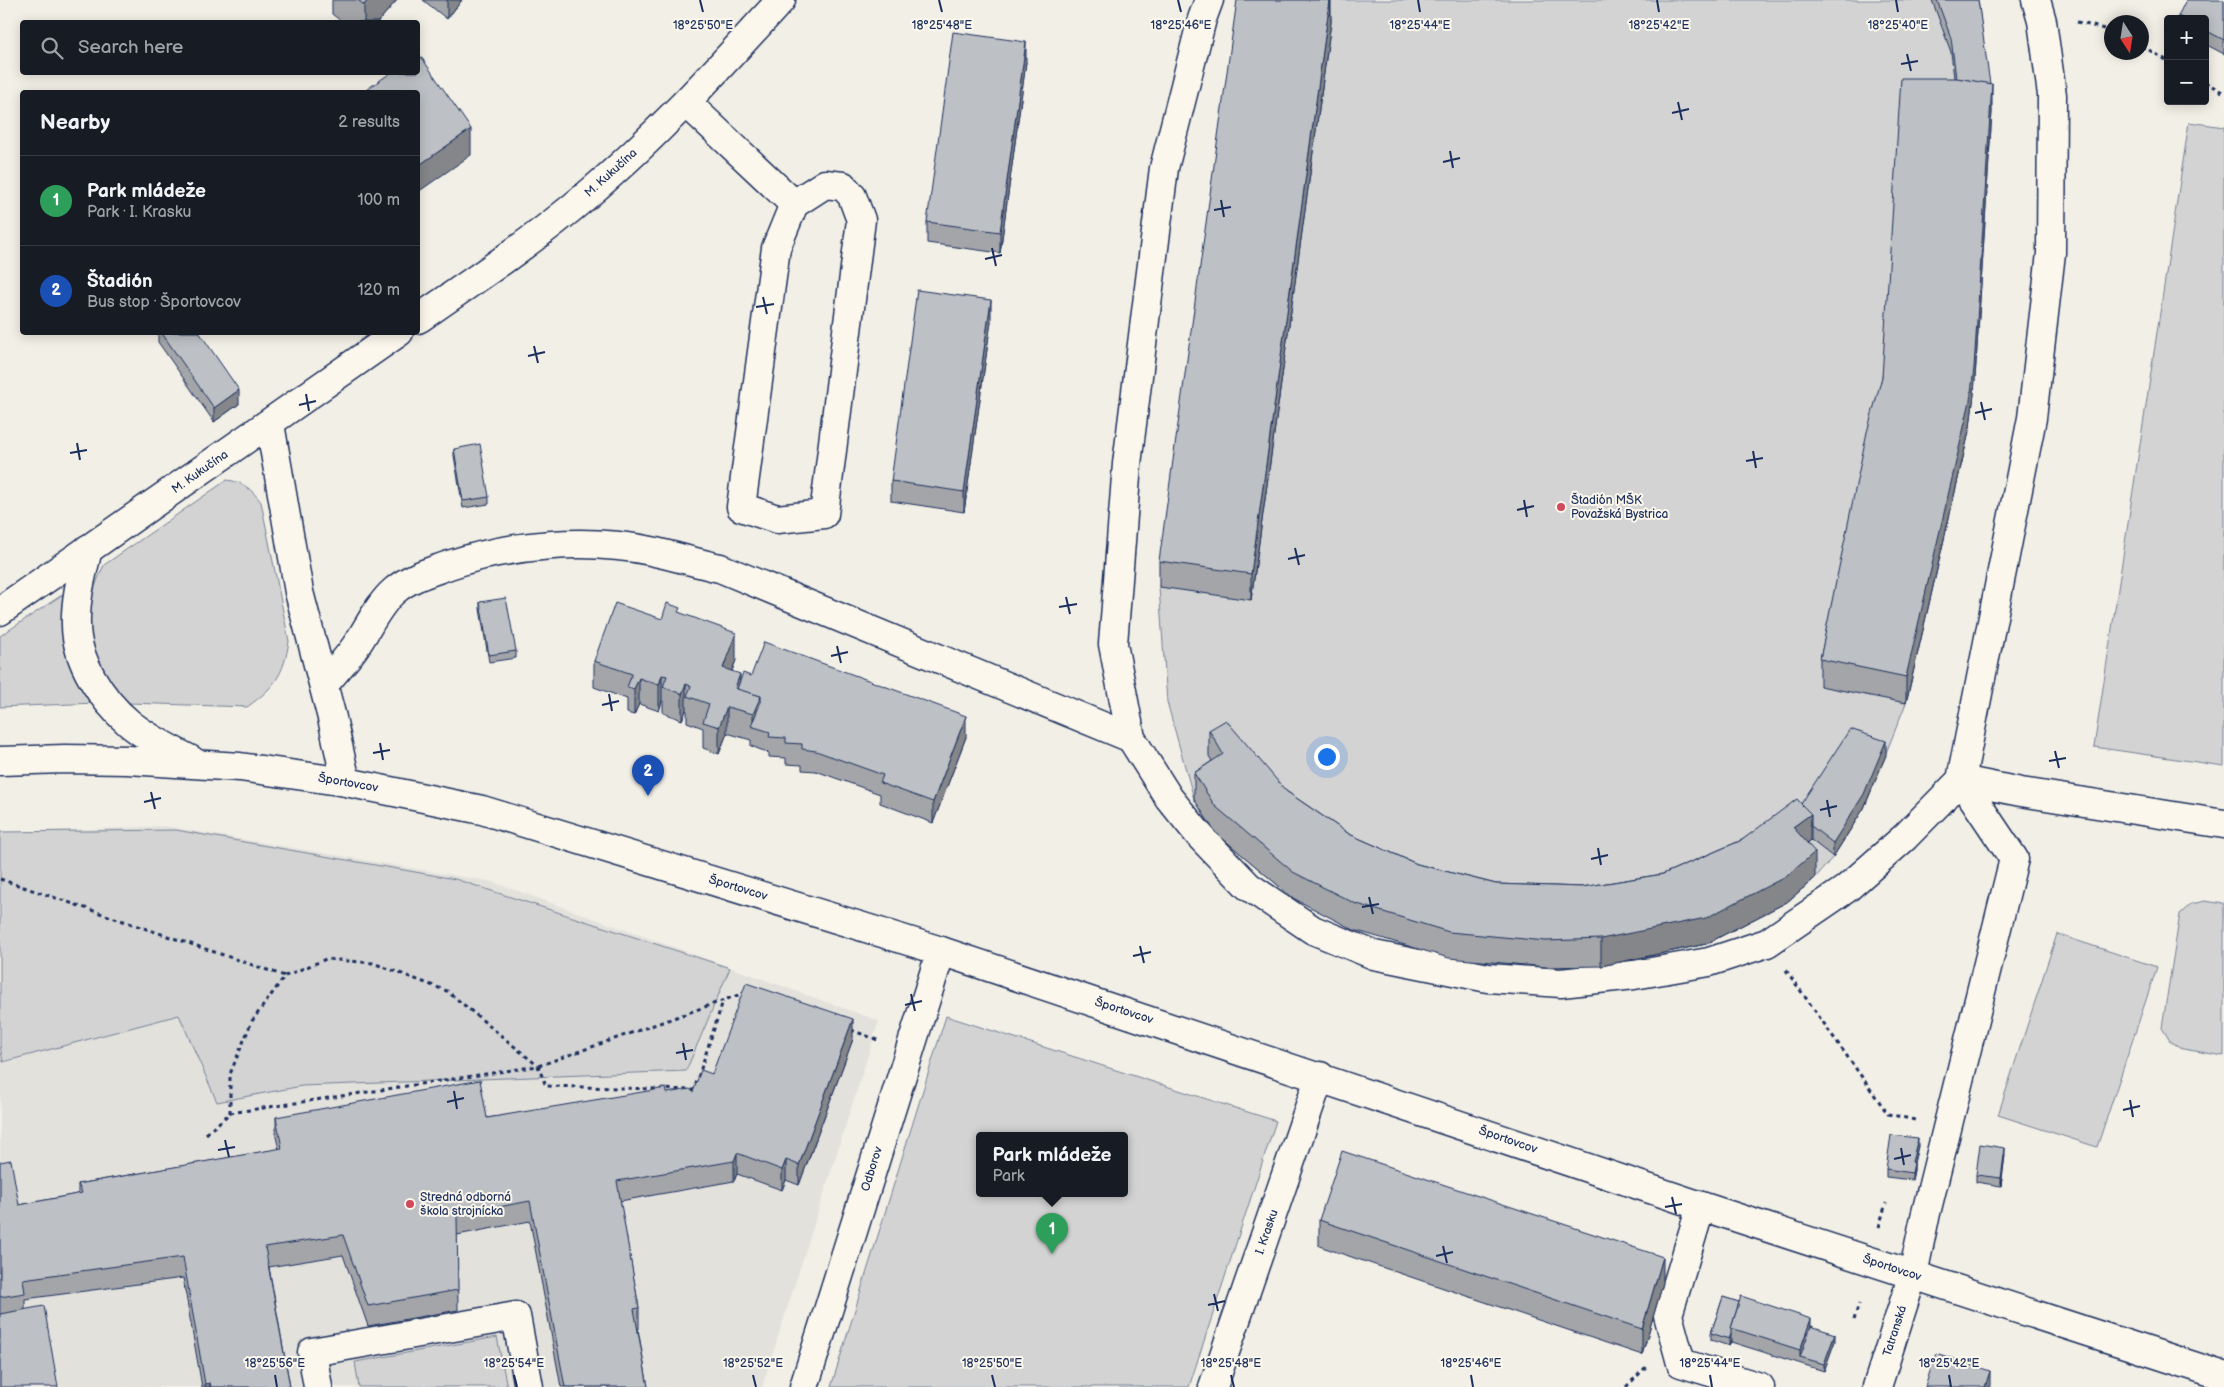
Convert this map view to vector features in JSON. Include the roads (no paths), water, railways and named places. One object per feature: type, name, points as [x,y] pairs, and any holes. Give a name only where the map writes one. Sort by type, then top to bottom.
[{"type":"street","name":"M. Kukučína","points":[[420,319],[502,262],[586,196],[687,103],[781,0]]},
{"type":"street","points":[[1209,0],[1202,19],[1164,168],[1128,464],[1113,644],[1131,738],[1169,798],[1200,836],[1248,886],[1312,930],[1374,955],[1488,978],[1561,982],[1634,975],[1709,962],[1767,943],[1846,889],[1904,837],[1961,780],[2032,418],[2051,253],[2052,95],[2042,21],[2036,0]]},
{"type":"street","points":[[687,103],[794,204]]},
{"type":"street","points":[[825,184],[843,186],[852,196],[861,220],[824,514],[777,519],[741,507],[776,248],[794,204],[825,184]]},
{"type":"street","name":"M. Kukučína","points":[[0,610],[270,424],[395,335]]},
{"type":"street","points":[[270,424],[293,565],[324,685],[346,782]]},
{"type":"street","points":[[324,685],[355,648],[384,602],[394,591],[413,578],[473,557],[488,554],[558,545],[600,544],[650,551],[720,568],[1131,738]]},
{"type":"street","points":[[88,549],[78,593],[75,626],[82,657],[96,686],[128,722],[158,743],[196,763]]},
{"type":"street","name":"Športovcov","points":[[0,761],[65,759],[196,763],[274,771],[346,782],[482,810],[941,950],[1320,1076],[1701,1206],[2224,1376]]},
{"type":"street","points":[[1961,780],[2021,792],[2224,824]]},
{"type":"street","name":"Tatranská","points":[[1877,1387],[1913,1274],[1947,1127],[2014,860],[1961,780]]},
{"type":"street","name":"Odborov","points":[[804,1387],[941,950]]},
{"type":"street","name":"I. Krasku","points":[[1213,1387],[1320,1076]]},
{"type":"street","points":[[1701,1206],[1668,1315],[1681,1363],[1760,1387]]},
{"type":"street","points":[[318,1387],[312,1352],[516,1316],[529,1387]]},
{"type":"place","name":"Štadión MŠK Považská Bystrica","points":[[1561,507]]},
{"type":"place","name":"Štadión","points":[[648,796]]},
{"type":"place","name":"Stredná odborná škola strojnícka","points":[[410,1204]]},
{"type":"place","name":"Park mládeže","points":[[1052,1254]]}]
